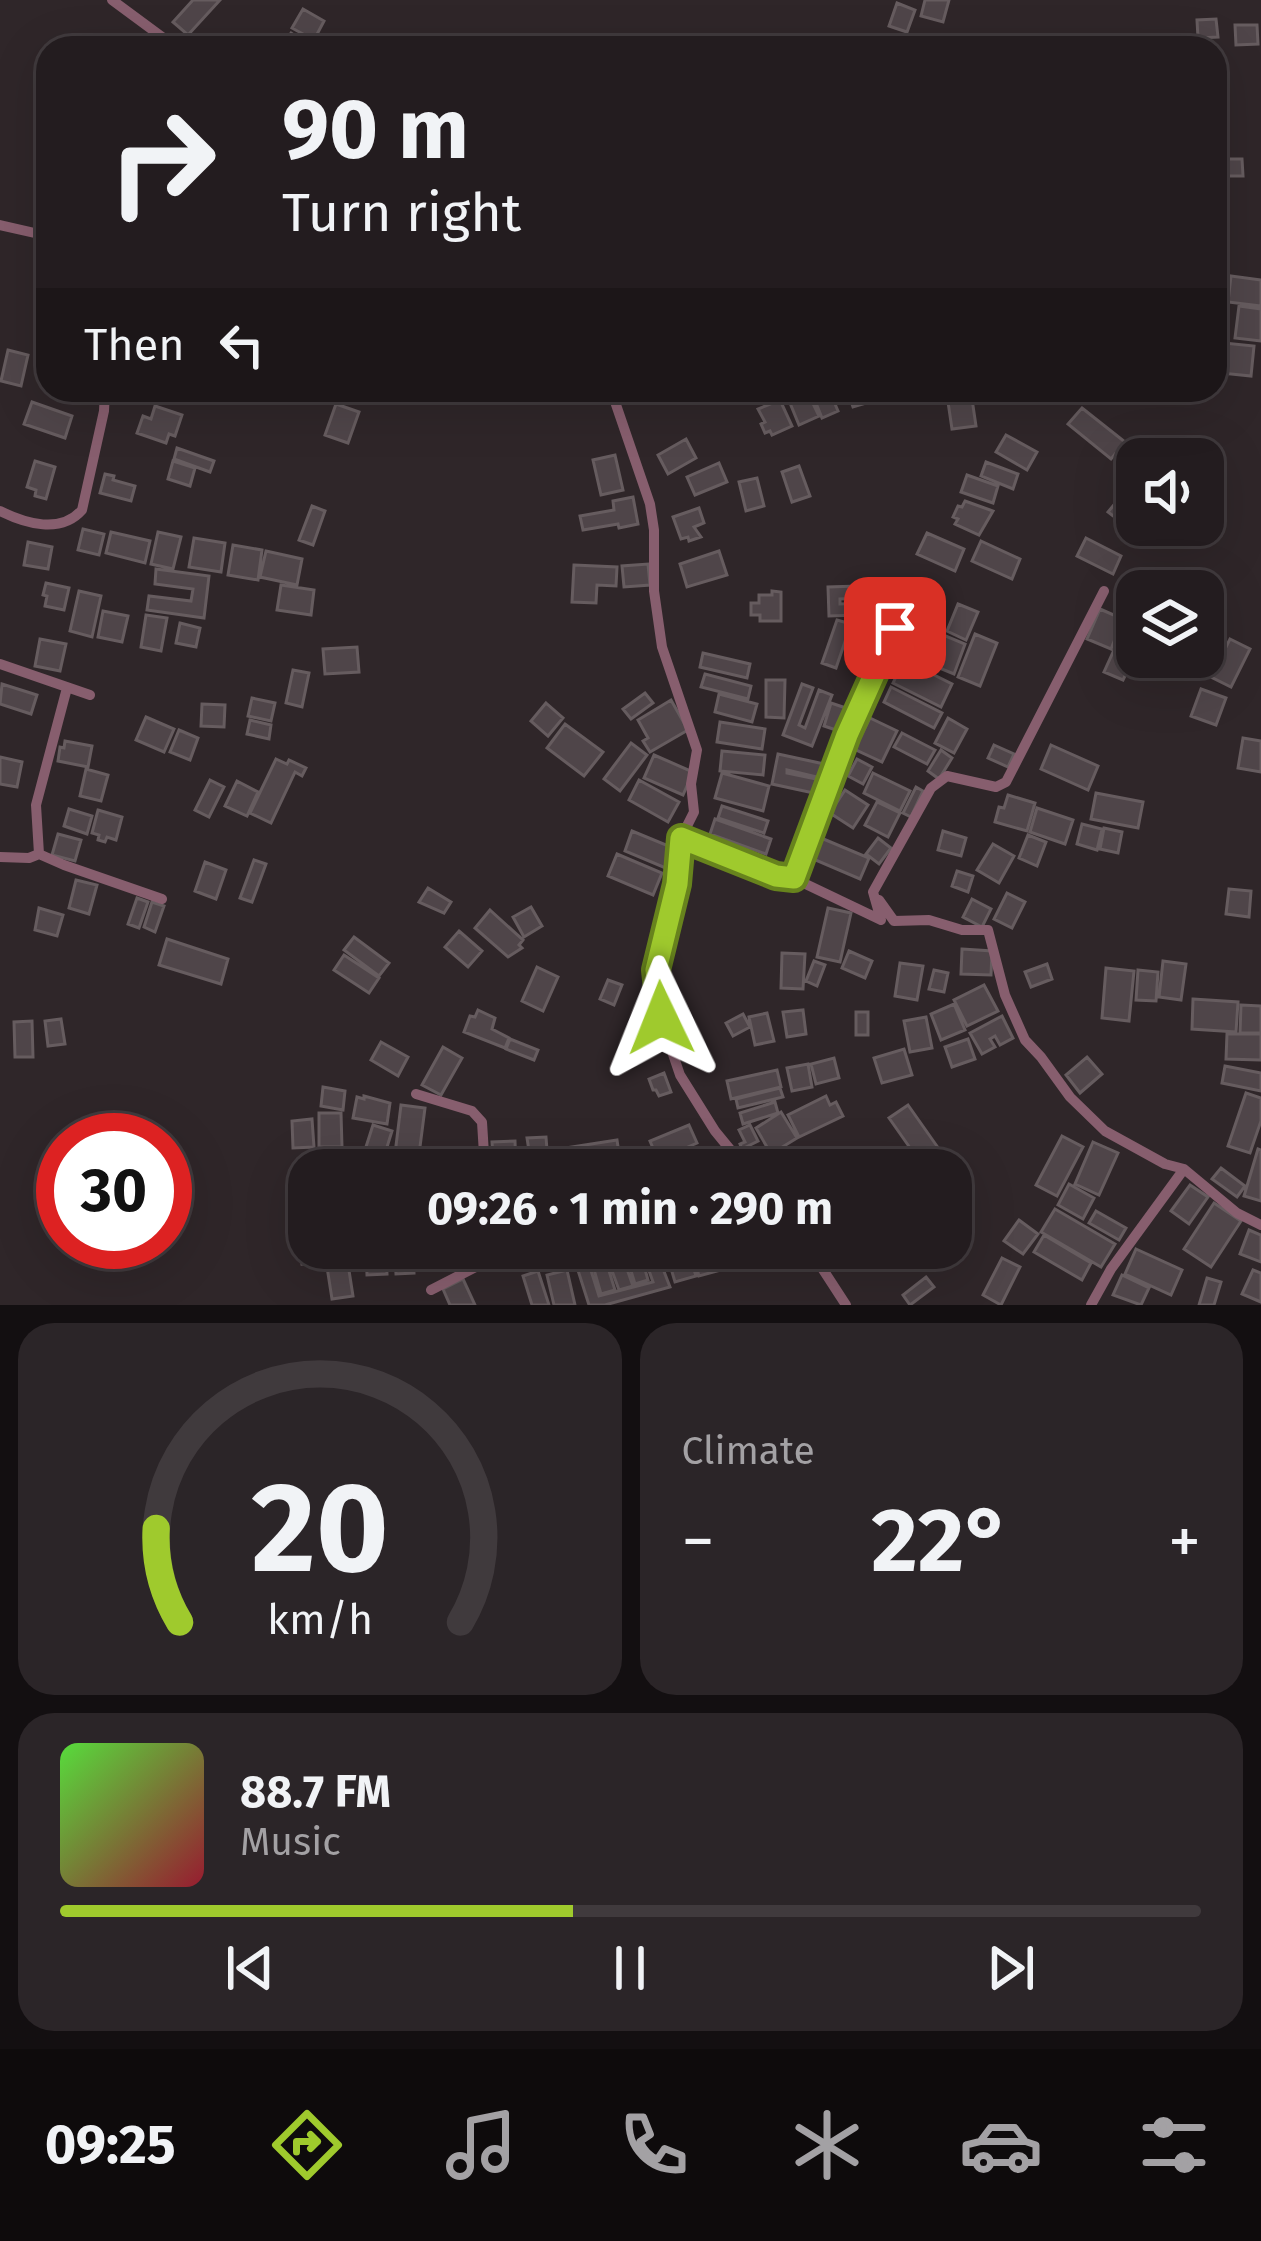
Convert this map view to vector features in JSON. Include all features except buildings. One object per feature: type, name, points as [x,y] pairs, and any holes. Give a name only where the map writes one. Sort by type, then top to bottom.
[{"type":"street","points":[[112,0],[161,36]]},
{"type":"street","points":[[0,226],[36,234]]},
{"type":"street","points":[[0,511],[58,526],[73,520],[82,510],[104,402]]},
{"type":"street","points":[[615,402],[650,504],[662,647],[697,750],[691,784],[694,812],[681,838],[677,884],[656,970],[661,1018],[680,1075],[730,1149]]},
{"type":"street","points":[[681,838],[776,876],[794,878],[881,920],[873,892],[936,782],[947,776],[996,787],[1006,782],[1104,591]]},
{"type":"street","points":[[794,878],[847,735],[895,628]]},
{"type":"street","points":[[0,664],[90,695]]},
{"type":"street","points":[[39,854],[36,805],[68,688]]},
{"type":"street","points":[[0,857],[39,854],[162,899]]},
{"type":"street","points":[[873,892],[894,921],[929,920],[962,931],[988,930],[1005,995],[1025,1040],[1070,1097],[1105,1131],[1165,1164],[1184,1169],[1237,1214],[1261,1225]]},
{"type":"street","points":[[416,1094],[472,1111],[478,1116],[484,1149]]},
{"type":"street","points":[[1091,1305],[1184,1169]]},
{"type":"street","points":[[431,1290],[467,1269]]},
{"type":"street","points":[[822,1269],[846,1305]]},
{"type":"route","points":[[661,1018],[656,970],[677,884],[681,838],[776,876],[794,878],[847,735],[895,628]]}]
